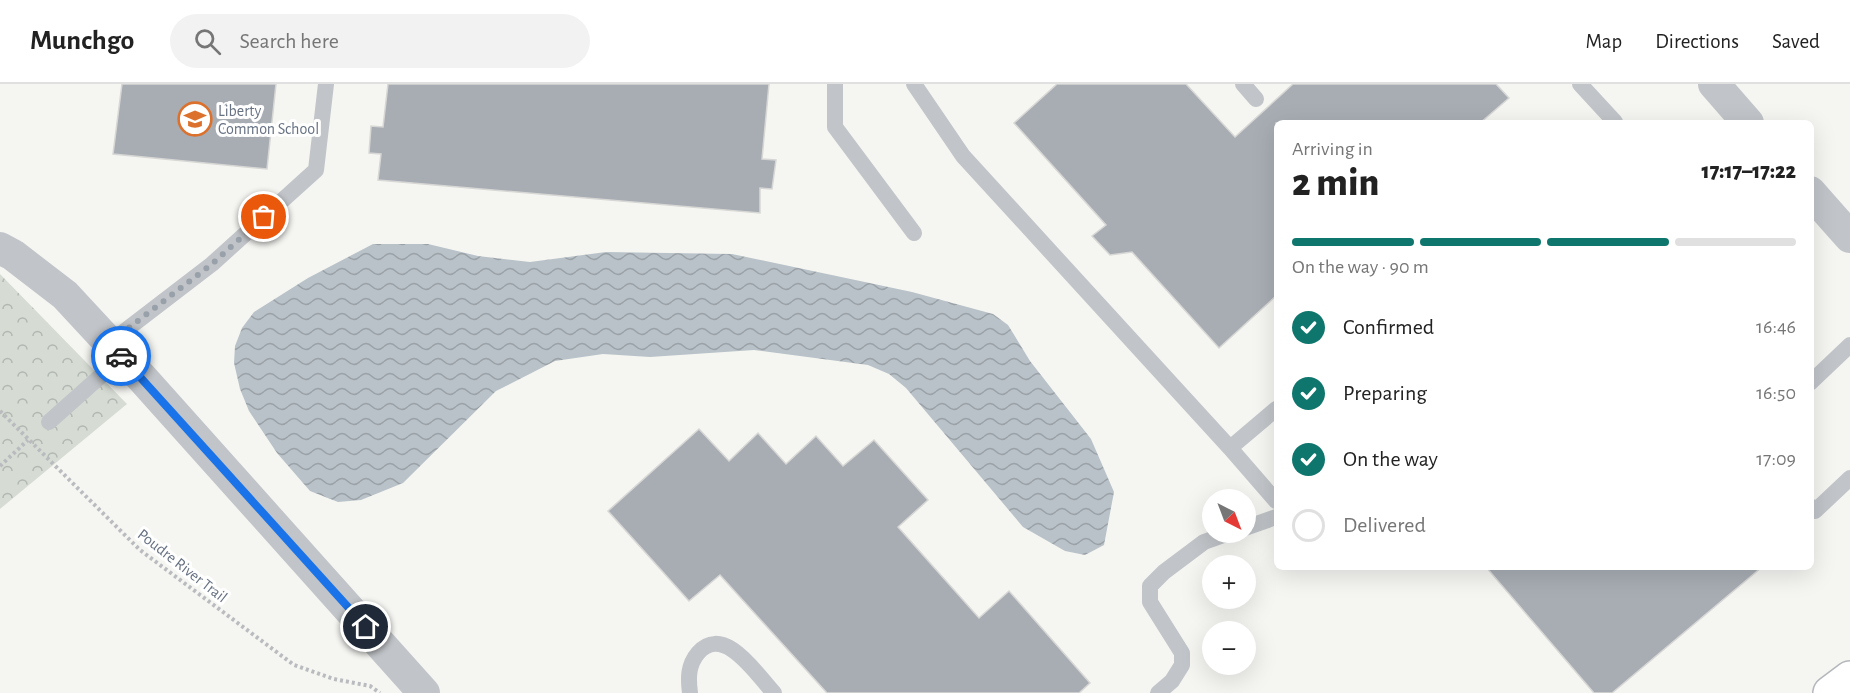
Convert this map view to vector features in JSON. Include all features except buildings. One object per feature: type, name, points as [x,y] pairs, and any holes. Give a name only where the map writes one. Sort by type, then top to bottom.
[{"type":"main road","points":[[1830,693],[1850,678]]},
{"type":"street","points":[[1714,84],[1745,120]]},
{"type":"street","points":[[1814,196],[1850,237]]},
{"type":"street","points":[[0,248],[13,255],[65,295],[424,693]]},
{"type":"lane","points":[[49,422],[116,350],[316,170],[326,84]]},
{"type":"lane","points":[[835,84],[835,127],[914,233]]},
{"type":"lane","points":[[914,84],[963,156],[1274,499]]},
{"type":"lane","points":[[1243,84],[1256,99]]},
{"type":"lane","points":[[1580,84],[1611,120]]},
{"type":"lane","points":[[1814,378],[1850,345]]},
{"type":"lane","points":[[1230,448],[1274,411]]},
{"type":"lane","points":[[1814,510],[1850,478]]},
{"type":"lane","points":[[1256,524],[1274,518]]},
{"type":"lane","points":[[1158,693],[1173,681],[1182,665],[1182,654],[1150,602],[1149,586],[1203,543]]},
{"type":"lane","points":[[690,693],[690,665],[697,654],[710,644],[726,644],[735,650],[774,693]]},
{"type":"path","name":"Poudre River Trail","points":[[0,411],[140,550],[294,665],[334,679],[370,686],[380,693]]},
{"type":"path","points":[[0,466],[28,440]]},
{"type":"green space","points":[[0,274],[127,404],[0,509]]},
{"type":"water","points":[[373,244],[428,244],[478,256],[530,262],[606,252],[732,254],[912,292],[993,314],[1008,325],[1030,361],[1091,439],[1114,492],[1104,545],[1085,555],[1065,551],[1023,527],[906,388],[889,374],[868,365],[754,350],[650,357],[603,354],[555,361],[496,391],[403,483],[361,500],[338,502],[310,491],[277,453],[249,411],[240,389],[234,363],[235,346],[242,328],[254,312],[308,278]]},
{"type":"way so far","points":[[121,356],[109,343],[212,264],[264,217]]},
{"type":"place","name":"Liberty Common School","points":[[195,119]]},
{"type":"route","points":[[121,356],[366,627]]}]
